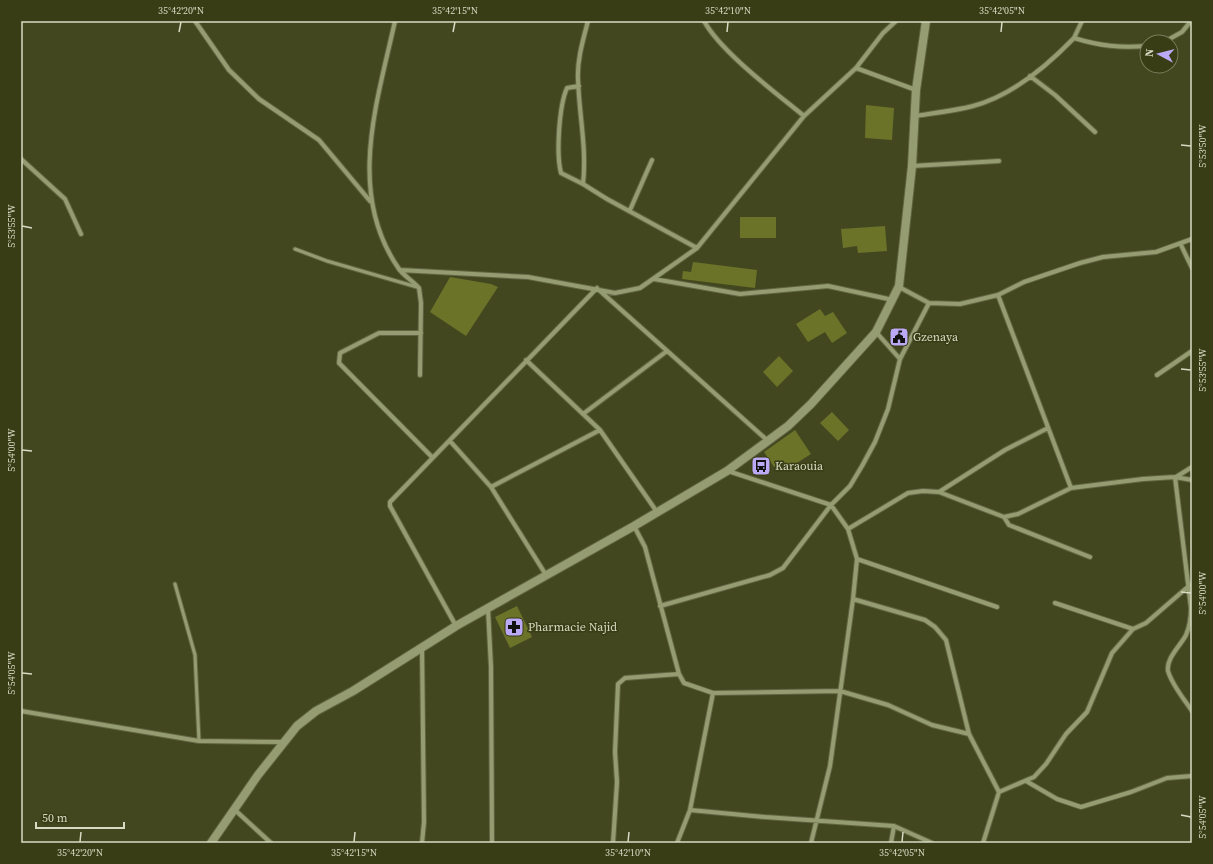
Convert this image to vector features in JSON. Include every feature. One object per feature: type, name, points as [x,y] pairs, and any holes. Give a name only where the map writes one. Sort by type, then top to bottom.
[{"type":"street","points":[[195,21],[229,70],[259,99],[318,140],[371,201]]},
{"type":"street","points":[[395,21],[374,120],[368,173],[371,201],[378,230],[400,270],[419,288],[421,332],[420,375]]},
{"type":"street","points":[[583,184],[584,132],[580,111],[579,65],[588,21]]},
{"type":"street","points":[[704,21],[709,30],[726,48],[762,82],[804,116]]},
{"type":"street","points":[[400,270],[528,276],[597,288],[614,293],[640,288],[697,248],[804,116],[856,68],[883,33],[896,21]]},
{"type":"street","points":[[211,843],[258,775],[297,726],[316,711],[353,691],[456,626],[634,526],[727,470],[788,426],[811,404],[876,332],[899,286],[912,166],[916,90],[926,21]]},
{"type":"street","points":[[914,116],[972,107],[998,98],[1052,60],[1074,38],[1082,21]]},
{"type":"street","points":[[1178,34],[1191,21]]},
{"type":"street","points":[[1074,38],[1099,46],[1139,46]]},
{"type":"street","points":[[856,68],[916,90]]},
{"type":"street","points":[[1030,76],[1055,95],[1095,132]]},
{"type":"street","points":[[579,86],[567,88],[563,97],[558,151],[561,173],[697,248]]},
{"type":"street","points":[[21,159],[65,199],[81,234]]},
{"type":"street","points":[[630,210],[652,160]]},
{"type":"street","points":[[912,166],[999,161]]},
{"type":"street","points":[[899,286],[929,303],[960,304],[998,295],[1024,282],[1080,263],[1104,257],[1156,252],[1181,245],[1192,240]]},
{"type":"street","points":[[1181,245],[1192,268]]},
{"type":"street","points":[[654,279],[740,294],[828,286],[893,300]]},
{"type":"street","points":[[597,288],[768,441]]},
{"type":"street","points":[[456,626],[390,506],[390,502],[597,288]]},
{"type":"street","points":[[998,295],[1071,488]]},
{"type":"street","points":[[660,606],[770,575],[783,568],[831,504],[850,486],[875,442],[888,409],[900,359],[929,303]]},
{"type":"street","points":[[421,332],[374,334],[340,353],[339,362],[432,457]]},
{"type":"street","points":[[876,332],[900,359]]},
{"type":"street","points":[[583,414],[667,351]]},
{"type":"street","points":[[1157,375],[1192,352]]},
{"type":"street","points":[[526,360],[600,430],[657,512]]},
{"type":"street","points":[[939,492],[1005,450],[1048,428]]},
{"type":"street","points":[[491,487],[600,430]]},
{"type":"street","points":[[450,441],[491,487],[546,576]]},
{"type":"street","points":[[1175,477],[1192,467]]},
{"type":"street","points":[[727,470],[831,504],[848,529],[857,559],[853,599],[830,766],[811,843]]},
{"type":"street","points":[[848,529],[908,493],[923,491],[939,492],[1004,517],[1018,514],[1071,488],[1123,480],[1175,477],[1192,480]]},
{"type":"street","points":[[1175,477],[1190,585],[1190,623],[1186,635],[1171,659],[1168,669],[1171,678],[1192,711]]},
{"type":"street","points":[[1004,517],[1009,525],[1090,557]]},
{"type":"street","points":[[634,526],[645,547],[679,674],[684,683],[713,693],[840,691],[888,705],[932,725],[969,734]]},
{"type":"street","points":[[857,559],[997,607]]},
{"type":"street","points":[[999,792],[1034,777],[1046,764],[1066,734],[1087,712],[1112,653],[1133,629],[1146,623],[1190,585]]},
{"type":"street","points":[[853,599],[925,620],[935,627],[946,640],[969,734],[999,792],[983,843]]},
{"type":"street","points":[[1055,603],[1133,629]]},
{"type":"street","points":[[488,609],[491,675],[492,843]]},
{"type":"street","points":[[422,647],[424,822],[422,843]]},
{"type":"street","points":[[613,843],[617,782],[614,752],[618,684],[625,678],[679,674]]},
{"type":"street","points":[[677,843],[690,810],[713,693]]},
{"type":"street","points":[[21,710],[199,741],[285,742]]},
{"type":"street","points":[[1026,781],[1057,799],[1081,807],[1131,792],[1167,778],[1192,776]]},
{"type":"street","points":[[234,809],[271,843]]},
{"type":"street","points":[[690,810],[894,826],[932,843]]},
{"type":"street","points":[[891,843],[894,826]]},
{"type":"lane","points":[[295,249],[327,261],[419,288]]},
{"type":"lane","points":[[175,584],[195,656],[199,741]]},
{"type":"building","points":[[866,105],[894,108],[892,140],[865,138]]},
{"type":"building","points":[[740,217],[776,217],[776,238],[740,238]]},
{"type":"building","points":[[885,226],[887,251],[858,253],[857,246],[843,248],[841,229]]},
{"type":"building","points":[[693,262],[757,270],[755,288],[682,279],[683,271],[691,272]]},
{"type":"building","points":[[450,277],[491,284],[498,287],[466,336],[430,312]]},
{"type":"building","points":[[820,309],[825,316],[833,312],[847,333],[832,343],[825,332],[808,342],[796,324]]},
{"type":"building","points":[[779,356],[793,371],[777,387],[763,372]]},
{"type":"building","points":[[832,412],[849,430],[838,441],[820,423]]},
{"type":"building","points":[[795,430],[811,454],[786,470],[781,462],[774,467],[764,452]]},
{"type":"building","name":"Pharmacie Najid","points":[[517,606],[532,637],[510,648],[495,617]]},
{"type":"place","name":"Gzenaya","points":[[899,337]]},
{"type":"place","name":"Karaouia","points":[[761,466]]},
{"type":"place","name":"Pharmacie Najid","points":[[514,627]]}]
